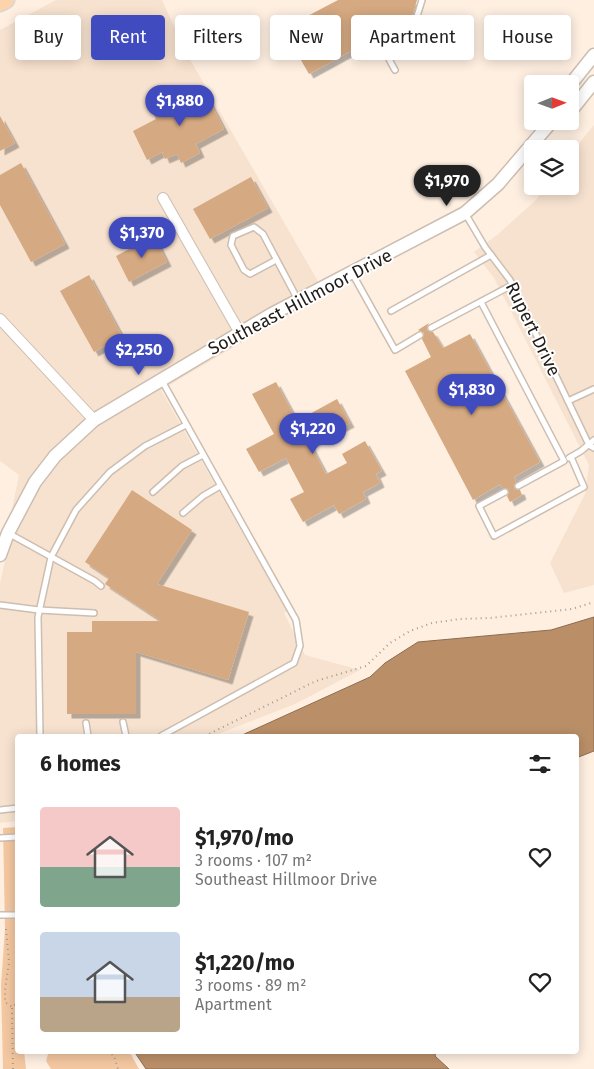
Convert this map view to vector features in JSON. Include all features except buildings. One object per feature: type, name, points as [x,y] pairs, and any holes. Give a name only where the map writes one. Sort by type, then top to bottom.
[{"type":"main road","points":[[0,3],[6,0]]},
{"type":"street","points":[[578,75],[594,55]]},
{"type":"street","points":[[579,101],[594,82]]},
{"type":"street","name":"Southeast Hillmoor Drive","points":[[0,555],[8,533],[35,482],[55,456],[94,420],[240,333],[465,213],[498,184],[544,130]]},
{"type":"street","points":[[163,198],[240,333]]},
{"type":"street","points":[[0,319],[94,420]]},
{"type":"lane","points":[[416,15],[422,0]]},
{"type":"lane","points":[[390,60],[395,70]]},
{"type":"lane","name":"Rupert Drive","points":[[465,213],[512,285],[592,446]]},
{"type":"lane","points":[[276,260],[250,274],[244,270],[231,245],[233,236],[254,227],[262,234],[276,260],[298,301]]},
{"type":"lane","points":[[391,311],[491,255]]},
{"type":"lane","points":[[352,273],[396,350],[420,334]]},
{"type":"lane","points":[[432,328],[512,285]]},
{"type":"lane","points":[[481,302],[564,461]]},
{"type":"lane","points":[[161,379],[296,620],[300,646],[294,662],[263,681],[165,734]]},
{"type":"lane","points":[[568,400],[594,389]]},
{"type":"lane","points":[[40,734],[38,610],[51,557],[76,510],[110,472],[145,446],[186,425]]},
{"type":"lane","points":[[518,486],[592,446],[594,440]]},
{"type":"lane","points":[[152,492],[182,466],[203,456]]},
{"type":"lane","points":[[505,492],[479,506],[494,536],[584,487],[571,457]]},
{"type":"lane","points":[[183,513],[203,496],[220,486]]},
{"type":"lane","points":[[8,533],[95,580],[101,586]]},
{"type":"lane","points":[[0,605],[38,610],[94,613]]},
{"type":"lane","points":[[124,722],[126,734]]},
{"type":"lane","points":[[86,723],[88,734]]},
{"type":"lane","points":[[0,810],[15,808]]},
{"type":"lane","points":[[0,838],[15,837]]},
{"type":"lane","points":[[0,915],[15,915]]},
{"type":"path","points":[[209,734],[316,681],[366,666],[390,643],[410,631],[460,619],[490,618],[572,609],[594,602]]},
{"type":"path","points":[[6,929],[9,962],[5,1002],[12,1006]]},
{"type":"path","points":[[12,1006],[13,1069]]},
{"type":"path","points":[[112,1054],[118,1069]]},
{"type":"shaded area","points":[[56,0],[162,0],[175,29],[175,60],[190,60],[319,283],[268,309],[90,415],[50,453],[29,479],[12,509],[19,475],[0,461],[0,30],[15,22],[15,60],[81,60],[81,15],[28,15]]},
{"type":"shaded area","points":[[594,125],[594,585],[564,593],[550,563],[585,494],[589,465],[494,278],[474,252],[497,235],[540,195],[579,195],[579,143]]},
{"type":"shaded area","points":[[324,294],[161,390],[287,611],[284,613],[305,655],[360,670],[295,704],[218,734],[15,734],[15,821],[0,823],[0,584],[5,560],[14,535],[41,485],[61,460],[99,424],[276,319]]},
{"type":"shaded area","points":[[594,617],[594,751],[579,757],[579,734],[244,734],[370,677],[385,663],[418,642],[551,630]]},
{"type":"shaded area","points":[[15,827],[15,1054],[24,1054],[26,1069],[3,1069],[1,985],[5,929],[3,828]]},
{"type":"shaded area","points":[[48,1054],[131,1054],[139,1069],[51,1069],[46,1061]]},
{"type":"shaded area","points":[[136,1054],[435,1054],[435,1056],[449,1069],[146,1069]]}]
